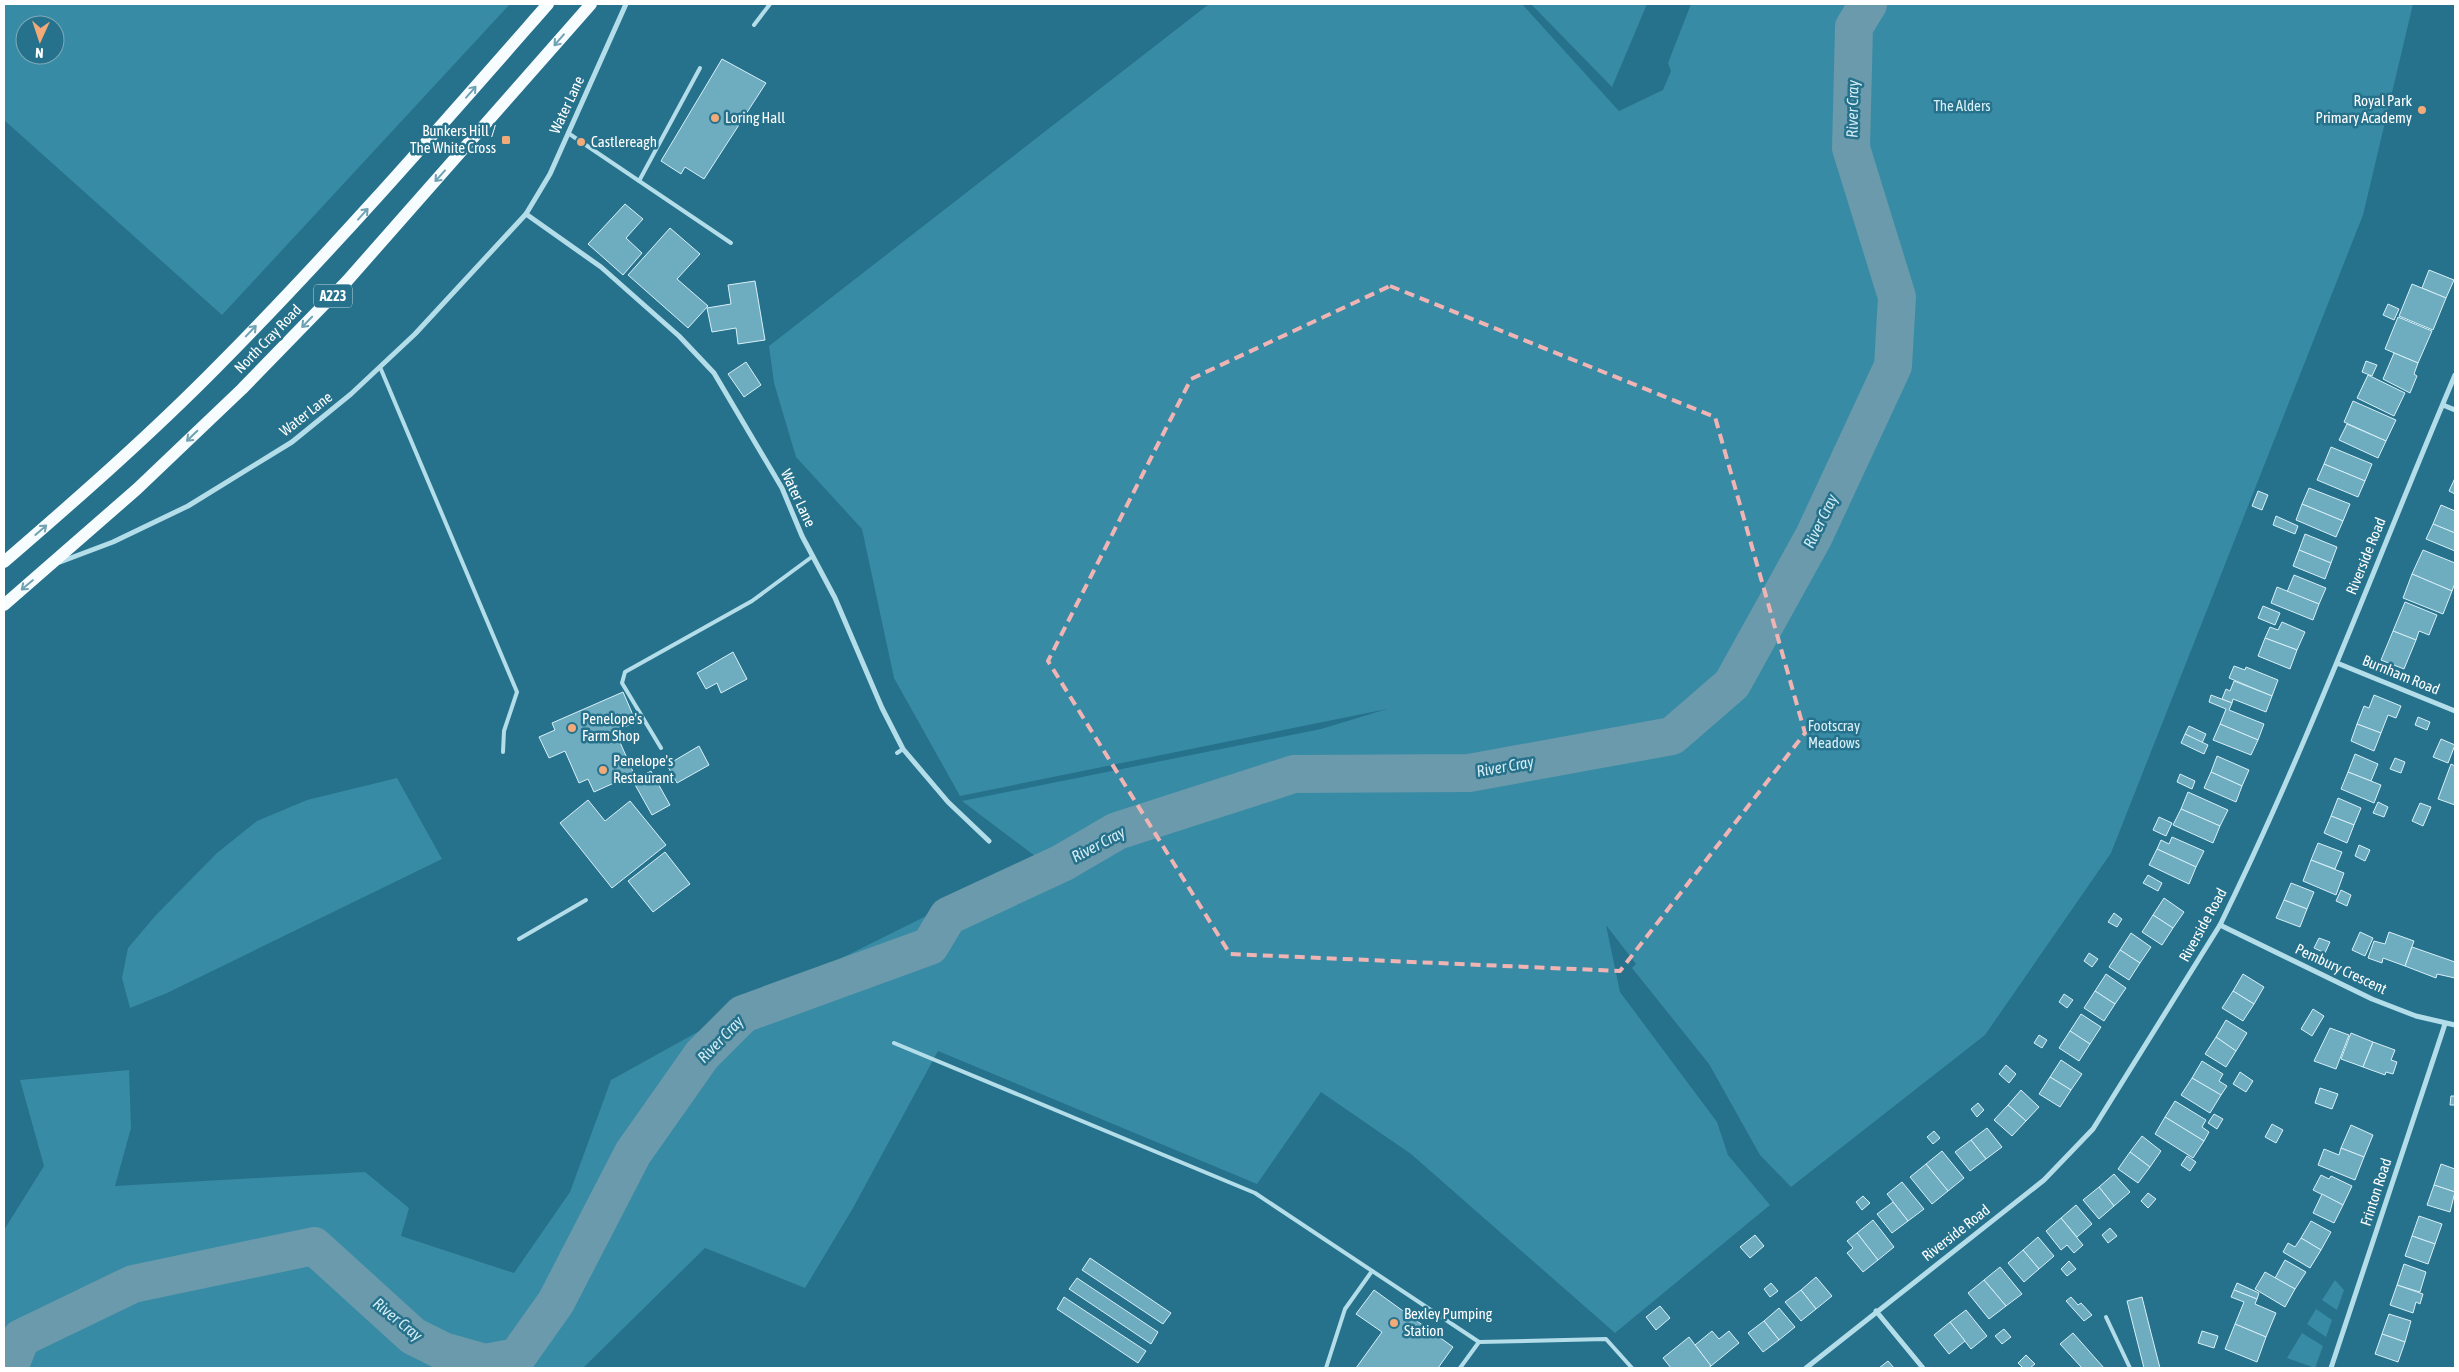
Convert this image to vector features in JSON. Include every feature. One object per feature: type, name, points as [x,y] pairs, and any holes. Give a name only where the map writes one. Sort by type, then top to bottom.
[{"type":"main road","name":"North Cray Road","points":[[4,562],[108,472],[218,367],[328,252],[548,4]]},
{"type":"main road","name":"North Cray Road","points":[[4,605],[137,489],[347,282],[591,4]]},
{"type":"street","name":"Water Lane","points":[[51,565],[113,542],[188,506],[292,442],[351,394],[415,334],[526,214],[550,174],[626,4]]},
{"type":"street","name":"Water Lane","points":[[526,214],[601,267],[680,336],[714,373],[782,488],[813,556],[835,598],[882,708],[903,749],[948,802],[990,841]]},
{"type":"street","name":"Riverside Road","points":[[1806,1368],[2044,1180],[2094,1129],[2220,925],[2269,821],[2337,663],[2455,375]]},
{"type":"street","points":[[2443,405],[2455,410]]},
{"type":"street","name":"Burnham Road","points":[[2337,663],[2455,711]]},
{"type":"street","name":"Pembury Crescent","points":[[2220,925],[2372,999],[2416,1016],[2455,1025]]},
{"type":"street","name":"Frinton Road","points":[[2331,1368],[2445,1024]]},
{"type":"street","points":[[1876,1311],[1923,1368]]},
{"type":"lane","points":[[754,25],[770,4]]},
{"type":"lane","points":[[639,180],[700,68]]},
{"type":"lane","points":[[568,132],[731,243]]},
{"type":"lane","points":[[380,367],[517,692],[504,731],[503,752]]},
{"type":"lane","points":[[661,748],[622,683],[624,672],[752,601],[813,556]]},
{"type":"lane","points":[[897,753],[903,749]]},
{"type":"lane","points":[[518,939],[586,900]]},
{"type":"lane","points":[[894,1043],[1255,1193],[1479,1342],[1606,1339],[1632,1368]]},
{"type":"lane","points":[[1326,1368],[1345,1309],[1372,1271]]},
{"type":"lane","points":[[2106,1317],[2130,1368]]},
{"type":"lane","points":[[1460,1368],[1479,1342]]},
{"type":"highlighted area","points":[[1390,286],[1715,417],[1805,733],[1620,971],[1230,954],[1048,661],[1191,379]]},
{"type":"green space","points":[[4,4],[510,4],[222,315],[4,120]]},
{"type":"green space","points":[[1209,4],[1522,4],[1619,111],[1663,90],[1671,71],[1668,63],[1691,4],[2413,4],[2363,215],[2111,853],[1985,1035],[1791,1187],[1760,1155],[1709,1064],[1632,968],[1636,964],[1606,925],[1620,992],[1717,1122],[1728,1155],[1770,1205],[1615,1333],[1411,1154],[1321,1092],[1257,1184],[938,1051],[853,1208],[805,1288],[705,1248],[583,1368],[4,1368],[4,1230],[44,1166],[20,1080],[129,1070],[131,1128],[115,1186],[365,1172],[409,1208],[401,1236],[514,1273],[570,1192],[611,1080],[739,1009],[1021,869],[1014,895],[1067,880],[962,801],[1321,729],[1387,709],[960,796],[894,678],[862,529],[796,457],[774,383],[769,346]]},
{"type":"green space","points":[[1531,4],[1647,4],[1612,87]]},
{"type":"green space","points":[[397,778],[442,859],[167,993],[130,1008],[122,978],[128,948],[156,915],[217,853],[257,821],[307,800]]},
{"type":"green space","points":[[2335,1280],[2344,1290],[2337,1310],[2322,1300]]},
{"type":"green space","points":[[2316,1309],[2332,1320],[2326,1337],[2307,1324]]},
{"type":"green space","points":[[2302,1333],[2323,1346],[2315,1368],[2287,1358]]},
{"type":"building","name":"Loring Hall","points":[[722,59],[766,83],[704,179],[685,167],[681,174],[661,161]]},
{"type":"building","points":[[625,204],[643,219],[626,238],[642,253],[623,275],[588,244]]},
{"type":"building","points":[[670,228],[700,254],[677,279],[708,306],[688,328],[628,275]]},
{"type":"building","points":[[2429,270],[2454,280],[2446,298],[2422,288]]},
{"type":"building","points":[[755,281],[765,340],[738,344],[736,328],[712,332],[707,308],[731,304],[728,285]]},
{"type":"building","points":[[2412,284],[2446,298],[2433,330],[2399,316]]},
{"type":"building","points":[[2388,304],[2399,309],[2394,320],[2383,315]]},
{"type":"building","points":[[2398,317],[2432,331],[2418,363],[2385,349]]},
{"type":"building","points":[[2394,353],[2418,363],[2414,374],[2417,376],[2410,393],[2383,379]]},
{"type":"building","points":[[2366,361],[2377,365],[2372,376],[2362,372]]},
{"type":"building","points":[[746,362],[761,385],[744,397],[728,374]]},
{"type":"building","points":[[2368,375],[2405,393],[2394,416],[2357,398]]},
{"type":"building","points":[[2353,401],[2396,420],[2386,441],[2344,422]]},
{"type":"building","points":[[2347,424],[2386,441],[2378,458],[2339,440]]},
{"type":"building","points":[[2331,447],[2372,464],[2365,481],[2324,464]]},
{"type":"building","points":[[2324,464],[2365,481],[2358,497],[2317,480]]},
{"type":"building","points":[[2455,478],[2455,494],[2449,491]]},
{"type":"building","points":[[2309,488],[2350,504],[2343,521],[2302,504]]},
{"type":"building","points":[[2258,491],[2268,495],[2262,510],[2252,506]]},
{"type":"building","points":[[2302,504],[2343,521],[2336,537],[2296,520]]},
{"type":"building","points":[[2441,505],[2455,511],[2455,533],[2433,524]]},
{"type":"building","points":[[2276,516],[2298,526],[2295,534],[2273,525]]},
{"type":"building","points":[[2433,524],[2455,533],[2455,551],[2426,539]]},
{"type":"building","points":[[2305,534],[2337,547],[2331,563],[2299,550]]},
{"type":"building","points":[[2299,550],[2331,563],[2325,579],[2293,566]]},
{"type":"building","points":[[2423,550],[2455,563],[2455,583],[2452,591],[2412,574]]},
{"type":"building","points":[[2412,574],[2452,591],[2443,614],[2403,598]]},
{"type":"building","points":[[2294,575],[2326,588],[2319,604],[2287,592]]},
{"type":"building","points":[[2277,587],[2319,604],[2313,620],[2271,603]]},
{"type":"building","points":[[2405,602],[2437,615],[2429,635],[2419,631],[2416,640],[2393,631]]},
{"type":"building","points":[[2263,606],[2280,613],[2275,625],[2258,618]]},
{"type":"building","points":[[2282,622],[2305,632],[2297,650],[2265,638],[2270,627],[2278,630]]},
{"type":"building","points":[[2393,631],[2416,640],[2404,669],[2381,660]]},
{"type":"building","points":[[2265,638],[2297,650],[2290,669],[2258,656]]},
{"type":"building","points":[[733,652],[747,679],[721,693],[717,683],[706,689],[697,673]]},
{"type":"building","points":[[2234,666],[2245,670],[2246,667],[2278,680],[2272,696],[2229,678]]},
{"type":"building","points":[[2234,681],[2272,696],[2266,712],[2233,699],[2232,703],[2222,699],[2226,689],[2230,691]]},
{"type":"building","points":[[623,692],[636,722],[615,731],[634,774],[594,792],[588,779],[579,783],[565,751],[549,758],[539,737],[555,730],[552,723]]},
{"type":"building","points":[[2211,695],[2232,703],[2229,710],[2264,724],[2258,740],[2220,724],[2226,709],[2209,702]]},
{"type":"building","points":[[2374,695],[2401,706],[2396,718],[2388,715],[2381,733],[2357,724],[2364,706],[2369,708]]},
{"type":"building","points":[[2418,717],[2430,722],[2427,730],[2415,725]]},
{"type":"building","points":[[2220,724],[2258,740],[2251,755],[2213,740]]},
{"type":"building","points":[[2357,724],[2381,733],[2374,751],[2351,741]]},
{"type":"building","points":[[2189,726],[2206,734],[2202,743],[2185,734]]},
{"type":"building","points":[[2185,734],[2208,745],[2204,754],[2181,743]]},
{"type":"building","points":[[2441,739],[2455,745],[2448,763],[2433,757]]},
{"type":"building","points":[[699,746],[709,765],[677,783],[667,765]]},
{"type":"building","points":[[2355,754],[2378,764],[2371,781],[2348,772]]},
{"type":"building","points":[[2217,756],[2249,770],[2242,786],[2211,772]]},
{"type":"building","points":[[2395,758],[2405,762],[2401,773],[2390,769]]},
{"type":"building","points":[[2451,764],[2455,766],[2455,805],[2438,799]]},
{"type":"building","points":[[651,771],[670,805],[652,815],[633,781]]},
{"type":"building","points":[[2211,772],[2242,786],[2236,802],[2204,788]]},
{"type":"building","points":[[2348,772],[2381,785],[2374,803],[2341,789]]},
{"type":"building","points":[[2180,774],[2195,781],[2192,789],[2177,782]]},
{"type":"building","points":[[2188,792],[2228,810],[2220,826],[2181,809]]},
{"type":"building","points":[[2338,798],[2361,808],[2354,825],[2331,816]]},
{"type":"building","points":[[588,800],[605,821],[630,801],[666,845],[612,888],[560,823]]},
{"type":"building","points":[[2378,802],[2388,807],[2384,817],[2373,813]]},
{"type":"building","points":[[2420,803],[2431,807],[2423,826],[2412,821]]},
{"type":"building","points":[[2181,809],[2220,826],[2213,843],[2173,825]]},
{"type":"building","points":[[2331,816],[2354,825],[2347,843],[2324,833]]},
{"type":"building","points":[[2159,817],[2172,823],[2166,836],[2153,830]]},
{"type":"building","points":[[2172,837],[2204,851],[2196,867],[2157,849],[2161,840],[2169,844]]},
{"type":"building","points":[[2318,843],[2342,852],[2335,869],[2311,860]]},
{"type":"building","points":[[2359,845],[2370,850],[2365,861],[2355,856]]},
{"type":"building","points":[[2157,849],[2196,867],[2189,884],[2149,865]]},
{"type":"building","points":[[665,852],[690,884],[653,912],[628,881]]},
{"type":"building","points":[[2311,860],[2344,873],[2336,895],[2303,881]]},
{"type":"building","points":[[2148,875],[2162,883],[2158,891],[2143,883]]},
{"type":"building","points":[[2291,883],[2314,892],[2307,909],[2284,900]]},
{"type":"building","points":[[2341,890],[2351,895],[2347,906],[2336,901]]},
{"type":"building","points":[[2164,898],[2184,912],[2173,928],[2153,915]]},
{"type":"building","points":[[2284,900],[2307,909],[2300,927],[2276,918]]},
{"type":"building","points":[[2114,913],[2122,919],[2117,927],[2108,922]]},
{"type":"building","points":[[2153,915],[2173,928],[2162,945],[2142,932]]},
{"type":"building","points":[[2360,932],[2373,938],[2365,956],[2352,950]]},
{"type":"building","points":[[2389,932],[2414,941],[2405,966],[2383,958],[2382,963],[2368,958],[2374,941],[2385,944]]},
{"type":"building","points":[[2131,933],[2151,947],[2140,963],[2120,950]]},
{"type":"building","points":[[2319,938],[2330,942],[2325,953],[2314,948]]},
{"type":"building","points":[[2412,947],[2455,962],[2455,978],[2437,974],[2436,978],[2405,966]]},
{"type":"building","points":[[2120,950],[2140,963],[2129,980],[2109,967]]},
{"type":"building","points":[[2089,953],[2098,959],[2092,967],[2084,961]]},
{"type":"building","points":[[2106,974],[2126,988],[2115,1004],[2095,991]]},
{"type":"building","points":[[2243,974],[2264,987],[2254,1004],[2233,991]]},
{"type":"building","points":[[2095,991],[2115,1004],[2104,1021],[2084,1008]]},
{"type":"building","points":[[2233,991],[2254,1004],[2243,1021],[2222,1008]]},
{"type":"building","points":[[2064,994],[2073,1000],[2067,1008],[2059,1002]]},
{"type":"building","points":[[2313,1009],[2324,1016],[2312,1036],[2301,1029]]},
{"type":"building","points":[[2081,1014],[2101,1027],[2090,1044],[2070,1031]]},
{"type":"building","points":[[2226,1020],[2247,1033],[2236,1051],[2216,1037]]},
{"type":"building","points":[[2330,1028],[2349,1035],[2336,1069],[2314,1061]]},
{"type":"building","points":[[2070,1031],[2090,1044],[2079,1061],[2059,1048]]},
{"type":"building","points":[[2351,1033],[2373,1042],[2363,1067],[2341,1059]]},
{"type":"building","points":[[2039,1035],[2047,1040],[2042,1048],[2034,1043]]},
{"type":"building","points":[[2216,1037],[2236,1051],[2226,1067],[2205,1054]]},
{"type":"building","points":[[2373,1042],[2395,1050],[2391,1060],[2397,1062],[2393,1074],[2386,1072],[2385,1075],[2363,1067]]},
{"type":"building","points":[[2061,1060],[2082,1074],[2071,1090],[2050,1077]]},
{"type":"building","points":[[2202,1061],[2223,1074],[2219,1081],[2227,1086],[2221,1095],[2192,1078]]},
{"type":"building","points":[[2006,1065],[2016,1074],[2009,1083],[1999,1074]]},
{"type":"building","points":[[2240,1072],[2253,1081],[2246,1092],[2233,1084]]},
{"type":"building","points":[[2050,1077],[2071,1090],[2060,1107],[2039,1094]]},
{"type":"building","points":[[2192,1078],[2221,1095],[2210,1113],[2181,1095]]},
{"type":"building","points":[[2320,1088],[2338,1094],[2332,1109],[2315,1103]]},
{"type":"building","points":[[2021,1090],[2039,1107],[2026,1121],[2008,1105]]},
{"type":"building","points":[[2451,1096],[2455,1096],[2455,1105],[2450,1105]]},
{"type":"building","points":[[2175,1101],[2206,1120],[2202,1127],[2209,1132],[2204,1141],[2165,1117]]},
{"type":"building","points":[[1978,1103],[1984,1110],[1977,1117],[1971,1109]]},
{"type":"building","points":[[2008,1105],[2026,1121],[2012,1136],[1994,1120]]},
{"type":"building","points":[[2214,1114],[2223,1119],[2217,1129],[2208,1123]]},
{"type":"building","points":[[2165,1117],[2204,1141],[2193,1158],[2155,1134]]},
{"type":"building","points":[[2272,1124],[2283,1130],[2276,1143],[2265,1137]]},
{"type":"building","points":[[2351,1125],[2373,1135],[2364,1157],[2341,1148]]},
{"type":"building","points":[[1987,1128],[2002,1147],[1986,1159],[1971,1140]]},
{"type":"building","points":[[1934,1131],[1940,1138],[1933,1144],[1927,1137]]},
{"type":"building","points":[[2142,1136],[2161,1151],[2150,1167],[2130,1152]]},
{"type":"building","points":[[1971,1140],[1986,1159],[1970,1171],[1955,1152]]},
{"type":"building","points":[[2341,1148],[2364,1157],[2355,1180],[2318,1165],[2324,1149],[2339,1155]]},
{"type":"building","points":[[1942,1151],[1964,1178],[1948,1191],[1926,1164]]},
{"type":"building","points":[[2130,1152],[2150,1167],[2138,1183],[2118,1169]]},
{"type":"building","points":[[2187,1156],[2196,1162],[2190,1171],[2181,1165]]},
{"type":"building","points":[[1926,1164],[1948,1191],[1932,1204],[1910,1177]]},
{"type":"building","points":[[2441,1164],[2455,1169],[2455,1192],[2434,1185]]},
{"type":"building","points":[[2114,1174],[2130,1192],[2114,1206],[2099,1187]]},
{"type":"building","points":[[2321,1175],[2329,1179],[2331,1176],[2352,1186],[2343,1205],[2313,1190]]},
{"type":"building","points":[[1902,1182],[1924,1209],[1908,1221],[1887,1194]]},
{"type":"building","points":[[2434,1185],[2455,1192],[2450,1212],[2427,1205]]},
{"type":"building","points":[[2099,1187],[2114,1206],[2099,1219],[2083,1200]]},
{"type":"building","points":[[2148,1193],[2156,1199],[2148,1208],[2141,1201]]},
{"type":"building","points":[[2322,1194],[2343,1205],[2334,1223],[2313,1213]]},
{"type":"building","points":[[1863,1196],[1870,1203],[1862,1210],[1856,1202]]},
{"type":"building","points":[[1893,1202],[1908,1221],[1892,1233],[1877,1214]]},
{"type":"building","points":[[2076,1205],[2092,1224],[2077,1237],[2061,1218]]},
{"type":"building","points":[[2419,1216],[2442,1224],[2435,1244],[2412,1236]]},
{"type":"building","points":[[2061,1218],[2083,1245],[2074,1253],[2067,1245],[2061,1250],[2046,1231]]},
{"type":"building","points":[[1873,1220],[1894,1247],[1878,1260],[1857,1233]]},
{"type":"building","points":[[2311,1221],[2331,1232],[2321,1250],[2301,1238]]},
{"type":"building","points":[[2110,1228],[2117,1236],[2108,1243],[2102,1235]]},
{"type":"building","points":[[1857,1233],[1878,1260],[1863,1272],[1847,1253],[1853,1248],[1847,1241]]},
{"type":"building","points":[[1755,1235],[1764,1246],[1750,1258],[1740,1247]]},
{"type":"building","points":[[2412,1236],[2435,1244],[2428,1264],[2405,1256]]},
{"type":"building","points":[[2038,1237],[2054,1256],[2039,1269],[2023,1250]]},
{"type":"building","points":[[2301,1238],[2321,1250],[2310,1268],[2283,1252],[2288,1243],[2295,1247]]},
{"type":"building","points":[[2023,1250],[2039,1269],[2024,1282],[2008,1263]]},
{"type":"building","points":[[1090,1258],[1171,1313],[1163,1324],[1082,1270]]},
{"type":"building","points":[[2285,1260],[2306,1272],[2295,1289],[2275,1278]]},
{"type":"building","points":[[2069,1261],[2076,1269],[2067,1276],[2061,1269]]},
{"type":"building","points":[[2404,1264],[2426,1272],[2420,1292],[2397,1285]]},
{"type":"building","points":[[2000,1267],[2022,1294],[2006,1306],[1984,1280]]},
{"type":"building","points":[[2265,1272],[2295,1289],[2285,1307],[2255,1289]]},
{"type":"building","points":[[1816,1277],[1832,1296],[1816,1309],[1801,1290]]},
{"type":"building","points":[[1077,1278],[1158,1332],[1151,1344],[1069,1289]]},
{"type":"building","points":[[1984,1280],[2006,1306],[1989,1319],[1968,1293]]},
{"type":"building","points":[[1771,1283],[1778,1291],[1770,1297],[1764,1289]]},
{"type":"building","points":[[2237,1283],[2259,1293],[2257,1299],[2234,1290]]},
{"type":"building","points":[[2397,1285],[2423,1294],[2420,1304],[2416,1302],[2413,1313],[2390,1305]]},
{"type":"building","name":"Bexley Pumping Station","points":[[1374,1290],[1453,1347],[1438,1368],[1356,1368],[1382,1332],[1356,1314]]},
{"type":"building","points":[[1801,1290],[1816,1309],[1801,1321],[1785,1302]]},
{"type":"building","points":[[2234,1290],[2257,1299],[2255,1304],[2276,1313],[2266,1337],[2235,1324],[2244,1302],[2231,1297]]},
{"type":"building","points":[[1064,1297],[1146,1351],[1138,1363],[1057,1309]]},
{"type":"building","points":[[2071,1297],[2078,1305],[2081,1303],[2092,1315],[2084,1321],[2066,1301]]},
{"type":"building","points":[[2142,1297],[2160,1368],[2144,1368],[2127,1301]]},
{"type":"building","points":[[1660,1306],[1670,1318],[1656,1330],[1646,1317]]},
{"type":"building","points":[[1779,1308],[1795,1327],[1779,1340],[1764,1321]]},
{"type":"building","points":[[1966,1310],[1987,1336],[1971,1349],[1950,1322]]},
{"type":"building","points":[[2389,1314],[2411,1321],[2405,1342],[2382,1334]]},
{"type":"building","points":[[1764,1321],[1779,1340],[1763,1352],[1748,1333]]},
{"type":"building","points":[[1950,1322],[1965,1341],[1949,1354],[1934,1335]]},
{"type":"building","points":[[2235,1324],[2266,1337],[2257,1362],[2225,1349]]},
{"type":"building","points":[[2004,1329],[2011,1337],[2002,1344],[1995,1336]]},
{"type":"building","points":[[1712,1331],[1719,1339],[1729,1331],[1739,1343],[1711,1366],[1695,1345]]},
{"type":"building","points":[[2202,1331],[2218,1336],[2214,1348],[2198,1343]]},
{"type":"building","points":[[2073,1333],[2104,1368],[2082,1368],[2060,1344]]},
{"type":"building","points":[[2382,1334],[2405,1342],[2398,1362],[2375,1354]]},
{"type":"building","points":[[1689,1337],[1711,1366],[1708,1368],[1671,1368],[1663,1358]]},
{"type":"building","points":[[2026,1355],[2035,1364],[2030,1368],[2023,1368],[2018,1363]]},
{"type":"building","points":[[1888,1361],[1894,1368],[1879,1368]]},
{"type":"waterway","name":"River Cray","points":[[9,1368],[21,1338],[133,1284],[314,1246],[413,1336],[443,1351],[485,1363],[517,1357],[556,1302],[633,1153],[702,1055],[743,1014],[930,946],[948,916],[1062,863],[1117,831],[1294,774],[1469,773],[1672,736],[1732,684],[1814,536],[1893,366],[1897,297],[1851,148],[1854,27],[1868,4]]},
{"type":"place","name":"Royal Park Primary Academy","points":[[2422,110]]},
{"type":"place","name":"Loring Hall","points":[[715,118]]},
{"type":"place","name":"Bunkers Hill / The White Cross","points":[[506,140]]},
{"type":"place","name":"Castlereagh","points":[[581,142]]},
{"type":"place","name":"Penelope's Farm Shop","points":[[572,728]]},
{"type":"place","name":"Penelope's Restaurant","points":[[603,770]]},
{"type":"place","name":"Bexley Pumping Station","points":[[1394,1323]]},
{"type":"park label","name":"The Alders","points":[[1962,106]]},
{"type":"park label","name":"Footscray Meadows","points":[[1834,734]]}]
